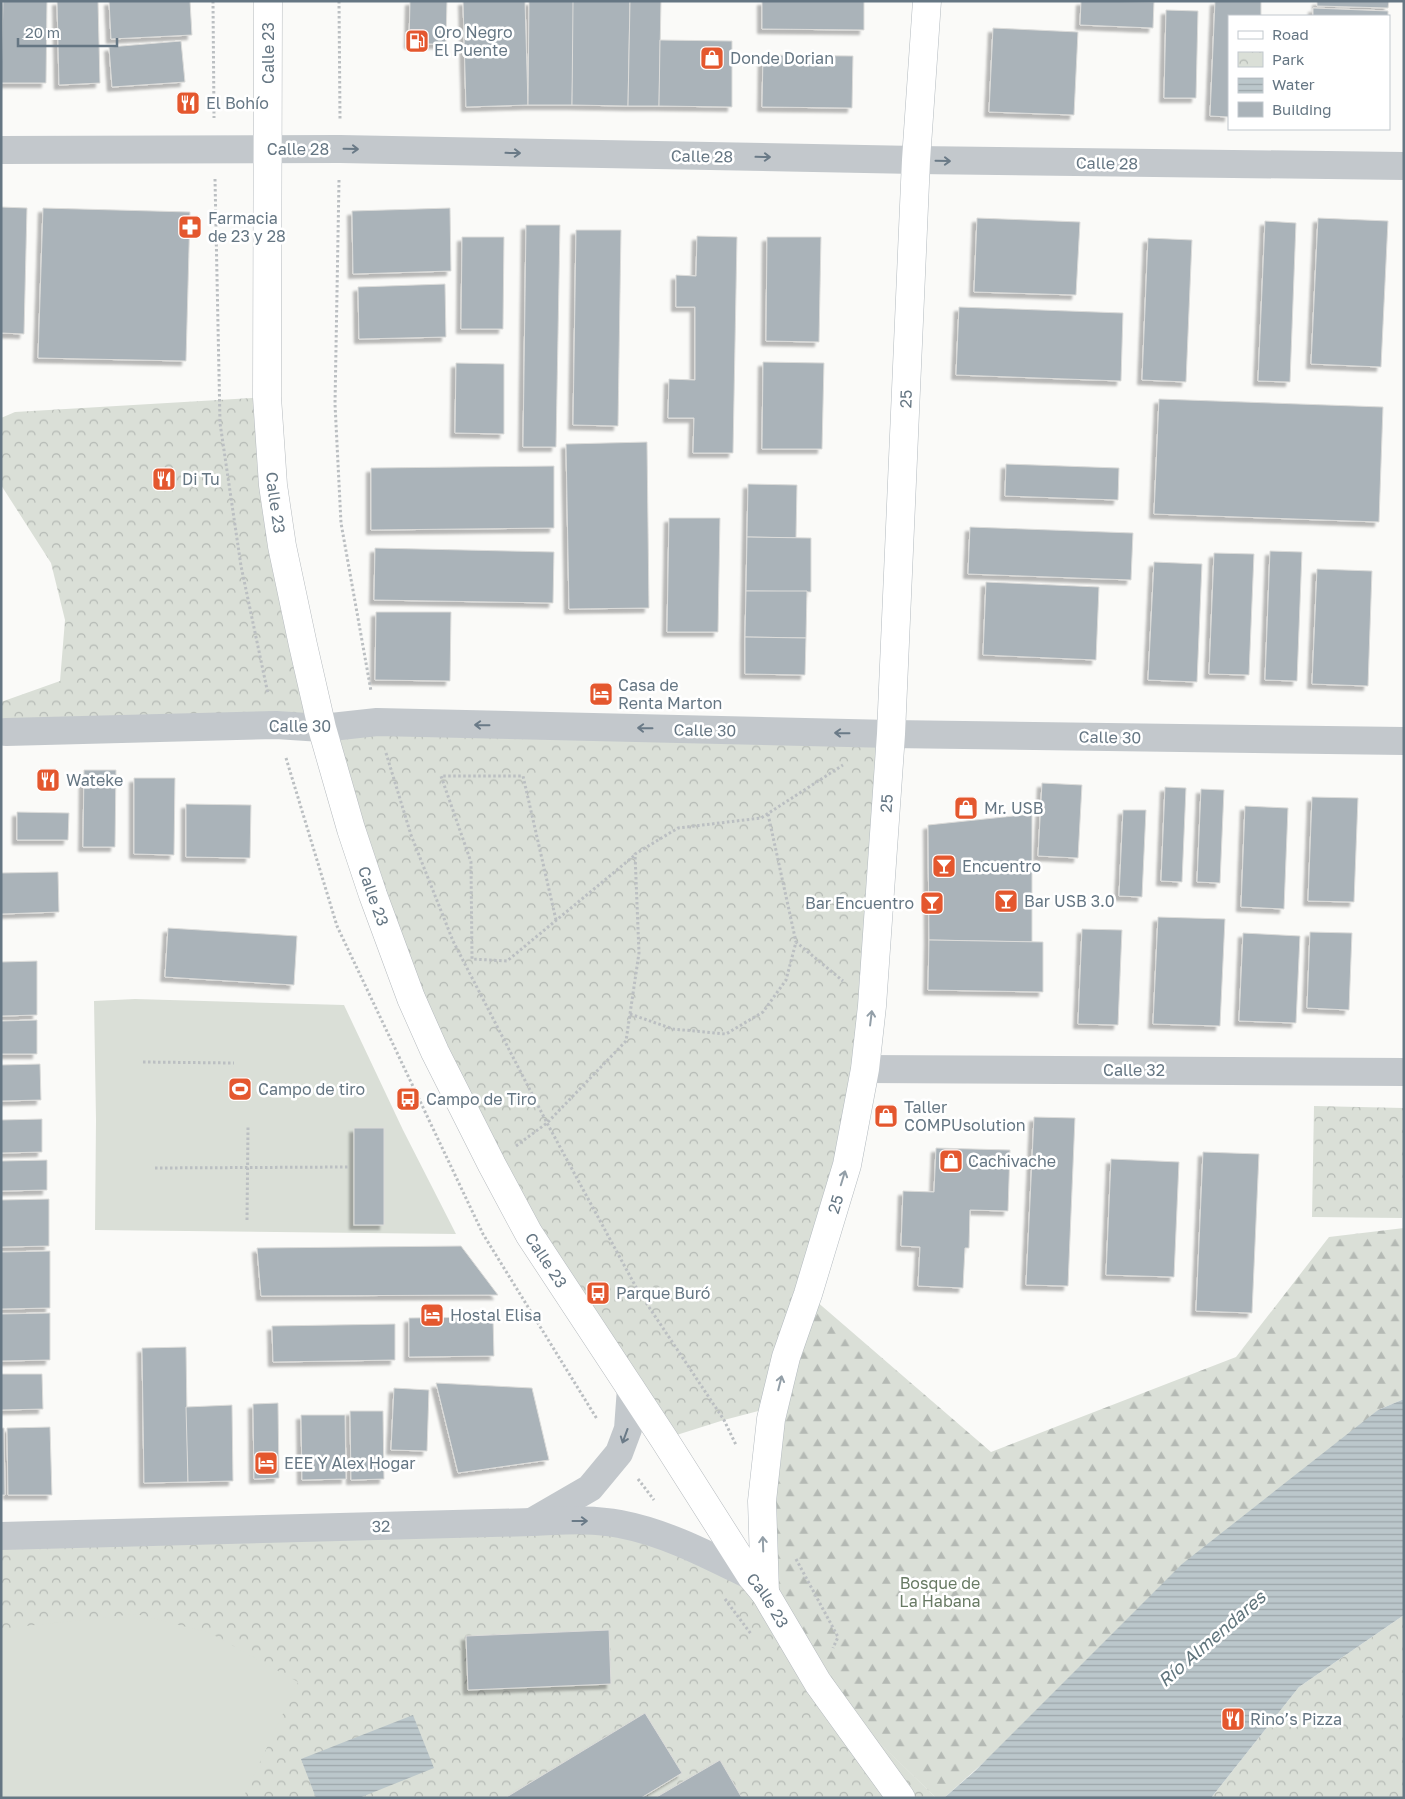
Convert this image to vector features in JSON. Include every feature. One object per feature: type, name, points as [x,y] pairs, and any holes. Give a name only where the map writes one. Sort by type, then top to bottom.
[{"type":"main road","name":"Calle 23","points":[[268,1],[267,397],[274,485],[282,546],[322,728],[354,839],[411,998],[435,1052],[529,1234],[758,1584],[818,1683],[902,1798]]},
{"type":"main road","name":"25","points":[[758,1584],[762,1501],[771,1419],[786,1357],[808,1294],[847,1164],[865,1069],[872,1006],[891,734],[916,160],[927,1]]},
{"type":"street","name":"Calle 28","points":[[1,150],[194,151],[340,149],[916,160],[1404,166]]},
{"type":"street","name":"Calle 30","points":[[6,732],[276,725],[322,728],[377,722],[891,734],[1404,741]]},
{"type":"street","name":"Calle 32","points":[[865,1069],[1404,1072]]},
{"type":"street","points":[[532,1522],[590,1488],[619,1453],[628,1429],[630,1388]]},
{"type":"street","name":"32","points":[[1,1536],[588,1521],[618,1523],[650,1531],[686,1545],[758,1584]]},
{"type":"path","points":[[340,1],[336,404],[341,523],[377,722],[411,834],[453,940],[547,1123],[637,1289],[724,1420],[736,1447]]},
{"type":"path","points":[[556,920],[523,776],[441,776],[471,862],[472,959],[507,961],[636,854],[678,828],[761,818],[850,760]]},
{"type":"path","points":[[630,1014],[673,1029],[726,1034],[763,1012],[786,980],[796,942],[768,814]]},
{"type":"path","points":[[492,1165],[547,1123],[626,1041],[639,953],[636,854]]},
{"type":"path","points":[[796,942],[872,1006]]},
{"type":"path","points":[[143,1062],[234,1063]]},
{"type":"path","points":[[247,1220],[248,1127]]},
{"type":"path","points":[[155,1168],[349,1167]]},
{"type":"path","points":[[795,1558],[838,1637],[818,1683]]},
{"type":"green space","points":[[267,397],[322,728],[1,735],[1,702],[60,681],[65,620],[51,563],[1,485],[1,418],[15,412]]},
{"type":"green space","points":[[322,728],[891,734],[872,1006],[774,1407],[664,1439],[435,1052]]},
{"type":"green space","name":"Campo de tiro","points":[[135,999],[344,1005],[403,1130],[456,1234],[95,1230],[94,1001]]},
{"type":"green space","points":[[1314,1106],[1404,1108],[1402,1218],[1312,1217]]},
{"type":"green space","name":"Bosque de La Habana","points":[[1404,1228],[1404,1399],[1378,1410],[944,1798],[936,1798],[818,1683],[765,1593],[762,1501],[808,1294],[991,1452],[1236,1357],[1329,1237]]},
{"type":"green space","points":[[588,1521],[751,1576],[819,1683],[936,1798],[1,1798],[1,1548]]},
{"type":"green space","points":[[136,1614],[210,1633],[298,1682],[243,1798],[1,1798],[1,1632],[17,1627]]},
{"type":"green space","points":[[1404,1615],[1404,1798],[1211,1798],[1299,1687]]},
{"type":"water","name":"Río Almendares","points":[[1404,1399],[1404,1615],[1299,1687],[1211,1798],[944,1798],[975,1771],[1182,1564],[1378,1410]]},
{"type":"water","points":[[413,1715],[434,1768],[359,1798],[316,1798],[301,1759]]},
{"type":"building","points":[[3,1],[47,1],[46,83],[1,83]]},
{"type":"building","points":[[57,1],[98,1],[100,83],[59,85]]},
{"type":"building","points":[[109,1],[190,1],[192,35],[111,39]]},
{"type":"building","points":[[410,1],[447,1],[446,44],[409,44]]},
{"type":"building","points":[[463,1],[525,1],[528,105],[466,107]]},
{"type":"building","points":[[529,1],[574,1],[572,105],[528,105]]},
{"type":"building","points":[[573,1],[630,1],[628,106],[572,105]]},
{"type":"building","points":[[630,1],[661,1],[659,106],[628,106]]},
{"type":"building","points":[[762,1],[864,1],[864,30],[762,29]]},
{"type":"building","points":[[1081,1],[1154,2],[1153,28],[1080,25]]},
{"type":"building","points":[[1215,1],[1261,1],[1261,15],[1228,15],[1228,117],[1210,116]]},
{"type":"building","points":[[1317,1],[1389,1],[1388,8],[1317,6]]},
{"type":"building","points":[[1313,8],[1388,11],[1388,15],[1313,15]]},
{"type":"building","points":[[1166,10],[1198,11],[1196,98],[1164,98]]},
{"type":"building","points":[[993,28],[1078,32],[1074,115],[989,112]]},
{"type":"building","points":[[660,40],[732,41],[732,107],[659,106]]},
{"type":"building","points":[[181,41],[185,82],[112,87],[109,47]]},
{"type":"building","points":[[763,55],[853,56],[852,108],[762,107]]},
{"type":"building","points":[[1,207],[27,208],[24,334],[1,333]]},
{"type":"building","points":[[43,208],[190,212],[186,361],[38,358]]},
{"type":"building","points":[[450,208],[451,271],[353,274],[352,211]]},
{"type":"building","points":[[977,218],[1080,222],[1076,295],[974,292]]},
{"type":"building","points":[[1318,218],[1388,221],[1381,367],[1311,364]]},
{"type":"building","points":[[1265,221],[1296,223],[1290,382],[1258,381]]},
{"type":"building","points":[[526,225],[560,225],[556,447],[523,447]]},
{"type":"building","points":[[576,230],[621,230],[618,426],[573,425]]},
{"type":"building","points":[[697,236],[737,237],[733,453],[693,453],[694,418],[668,418],[669,379],[695,380],[695,307],[676,307],[676,275],[696,276]]},
{"type":"building","points":[[462,237],[504,237],[503,329],[461,329]]},
{"type":"building","points":[[767,237],[821,237],[819,342],[766,341]]},
{"type":"building","points":[[1148,238],[1192,240],[1186,382],[1142,380]]},
{"type":"building","points":[[445,284],[446,337],[359,339],[358,287]]},
{"type":"building","points":[[959,307],[1123,313],[1121,381],[956,375]]},
{"type":"building","points":[[763,362],[824,363],[822,449],[762,449]]},
{"type":"building","points":[[456,363],[504,364],[504,434],[455,433]]},
{"type":"building","points":[[1159,399],[1383,407],[1379,522],[1154,514]]},
{"type":"building","points":[[647,442],[649,608],[569,609],[566,444]]},
{"type":"building","points":[[1006,464],[1119,468],[1118,500],[1005,496]]},
{"type":"building","points":[[554,466],[554,528],[371,530],[371,468]]},
{"type":"building","points":[[748,484],[797,485],[796,538],[747,537]]},
{"type":"building","points":[[669,518],[720,518],[718,632],[667,632]]},
{"type":"building","points":[[970,527],[1133,533],[1131,580],[968,574]]},
{"type":"building","points":[[747,537],[811,538],[811,592],[746,591]]},
{"type":"building","points":[[375,548],[554,552],[553,603],[374,600]]},
{"type":"building","points":[[1270,551],[1302,552],[1297,681],[1265,680]]},
{"type":"building","points":[[1214,553],[1254,554],[1249,675],[1209,674]]},
{"type":"building","points":[[1154,562],[1202,564],[1197,682],[1148,680]]},
{"type":"building","points":[[1317,569],[1372,571],[1368,686],[1312,684]]},
{"type":"building","points":[[986,582],[1099,587],[1096,660],[983,655]]},
{"type":"building","points":[[746,591],[807,591],[806,638],[745,637]]},
{"type":"building","points":[[376,612],[451,612],[450,681],[375,680]]},
{"type":"building","points":[[745,637],[806,638],[805,675],[745,674]]},
{"type":"building","points":[[84,770],[116,770],[115,847],[83,847]]},
{"type":"building","points":[[134,778],[175,778],[174,855],[134,854]]},
{"type":"building","points":[[1042,783],[1082,785],[1078,858],[1038,856]]},
{"type":"building","points":[[1165,787],[1186,788],[1182,882],[1161,881]]},
{"type":"building","points":[[1201,789],[1224,790],[1220,883],[1197,882]]},
{"type":"building","points":[[1312,797],[1358,798],[1354,902],[1308,901]]},
{"type":"building","points":[[186,804],[251,805],[250,858],[186,857]]},
{"type":"building","points":[[1245,806],[1288,808],[1284,909],[1241,907]]},
{"type":"building","points":[[1123,810],[1146,810],[1142,897],[1119,896]]},
{"type":"building","points":[[17,812],[69,813],[68,840],[17,840]]},
{"type":"building","points":[[1032,814],[1032,942],[929,940],[928,825]]},
{"type":"building","points":[[58,872],[59,912],[1,914],[1,873]]},
{"type":"building","points":[[1158,917],[1225,919],[1220,1026],[1153,1024]]},
{"type":"building","points":[[168,928],[297,936],[294,985],[165,977]]},
{"type":"building","points":[[1082,929],[1122,930],[1118,1025],[1078,1024]]},
{"type":"building","points":[[1310,932],[1352,933],[1349,1010],[1307,1008]]},
{"type":"building","points":[[1243,933],[1300,936],[1296,1023],[1239,1021]]},
{"type":"building","points":[[929,940],[1043,942],[1043,992],[928,990]]},
{"type":"building","points":[[37,961],[37,1015],[1,1016],[1,962]]},
{"type":"building","points":[[37,1020],[37,1054],[1,1054],[1,1021]]},
{"type":"building","points":[[40,1064],[41,1100],[1,1101],[1,1065]]},
{"type":"building","points":[[1034,1117],[1075,1118],[1068,1286],[1026,1285]]},
{"type":"building","points":[[42,1119],[42,1152],[1,1153],[1,1120]]},
{"type":"building","points":[[354,1128],[384,1128],[384,1225],[354,1225]]},
{"type":"building","points":[[936,1148],[1010,1150],[1008,1211],[970,1210],[969,1248],[965,1248],[963,1288],[918,1286],[920,1247],[901,1246],[903,1191],[934,1192]]},
{"type":"building","points":[[1203,1152],[1259,1154],[1252,1313],[1196,1311]]},
{"type":"building","points":[[1111,1159],[1179,1162],[1174,1277],[1106,1275]]},
{"type":"building","points":[[47,1160],[47,1190],[1,1191],[1,1161]]},
{"type":"building","points":[[49,1199],[49,1246],[1,1247],[1,1200]]},
{"type":"building","points":[[461,1246],[498,1295],[261,1296],[257,1248]]},
{"type":"building","points":[[50,1251],[50,1308],[1,1309],[1,1252]]},
{"type":"building","points":[[50,1313],[50,1360],[1,1361],[1,1314]]},
{"type":"building","points":[[493,1317],[494,1356],[409,1357],[409,1318]]},
{"type":"building","points":[[395,1324],[395,1360],[273,1362],[272,1326]]},
{"type":"building","points":[[186,1347],[188,1482],[144,1483],[142,1348]]},
{"type":"building","points":[[1,1374],[42,1374],[43,1409],[1,1410]]},
{"type":"building","points":[[436,1383],[532,1388],[549,1460],[458,1473]]},
{"type":"building","points":[[394,1388],[429,1390],[427,1451],[391,1450]]},
{"type":"building","points":[[278,1403],[279,1478],[254,1479],[253,1404]]},
{"type":"building","points":[[232,1405],[233,1481],[188,1482],[186,1407]]},
{"type":"building","points":[[350,1411],[383,1411],[384,1479],[351,1480]]},
{"type":"building","points":[[301,1415],[345,1415],[346,1479],[302,1480]]},
{"type":"building","points":[[50,1427],[52,1495],[8,1495],[7,1428]]},
{"type":"building","points":[[1,1428],[4,1428],[5,1495],[1,1495]]},
{"type":"building","points":[[609,1630],[611,1684],[468,1690],[466,1636]]},
{"type":"building","points":[[645,1713],[682,1773],[641,1798],[505,1798]]},
{"type":"building","points":[[720,1760],[742,1798],[655,1798]]},
{"type":"place","name":"Oro Negro El Puente","points":[[417,41]]},
{"type":"place","name":"Donde Dorian","points":[[712,58]]},
{"type":"place","name":"El Bohío","points":[[188,103]]},
{"type":"place","name":"Farmacia de 23 y 28","points":[[190,227]]},
{"type":"place","name":"Di Tu","points":[[164,479]]},
{"type":"place","name":"Casa de Renta Marton","points":[[601,694]]},
{"type":"place","name":"Wateke","points":[[48,780]]},
{"type":"place","name":"Mr. USB","points":[[966,808]]},
{"type":"place","name":"Encuentro","points":[[944,866]]},
{"type":"place","name":"Bar USB 3.0","points":[[1006,901]]},
{"type":"place","name":"Bar Encuentro","points":[[932,903]]},
{"type":"place","name":"Campo de tiro","points":[[240,1089]]},
{"type":"place","name":"Campo de Tiro","points":[[408,1099]]},
{"type":"place","name":"Taller COMPUsolution","points":[[886,1116]]},
{"type":"place","name":"Cachivache","points":[[951,1161]]},
{"type":"place","name":"Parque Buró","points":[[598,1293]]},
{"type":"place","name":"Hostal Elisa","points":[[432,1315]]},
{"type":"place","name":"EEE Y Alex Hogar","points":[[266,1463]]},
{"type":"place","name":"Rino’s Pizza","points":[[1233,1719]]}]
